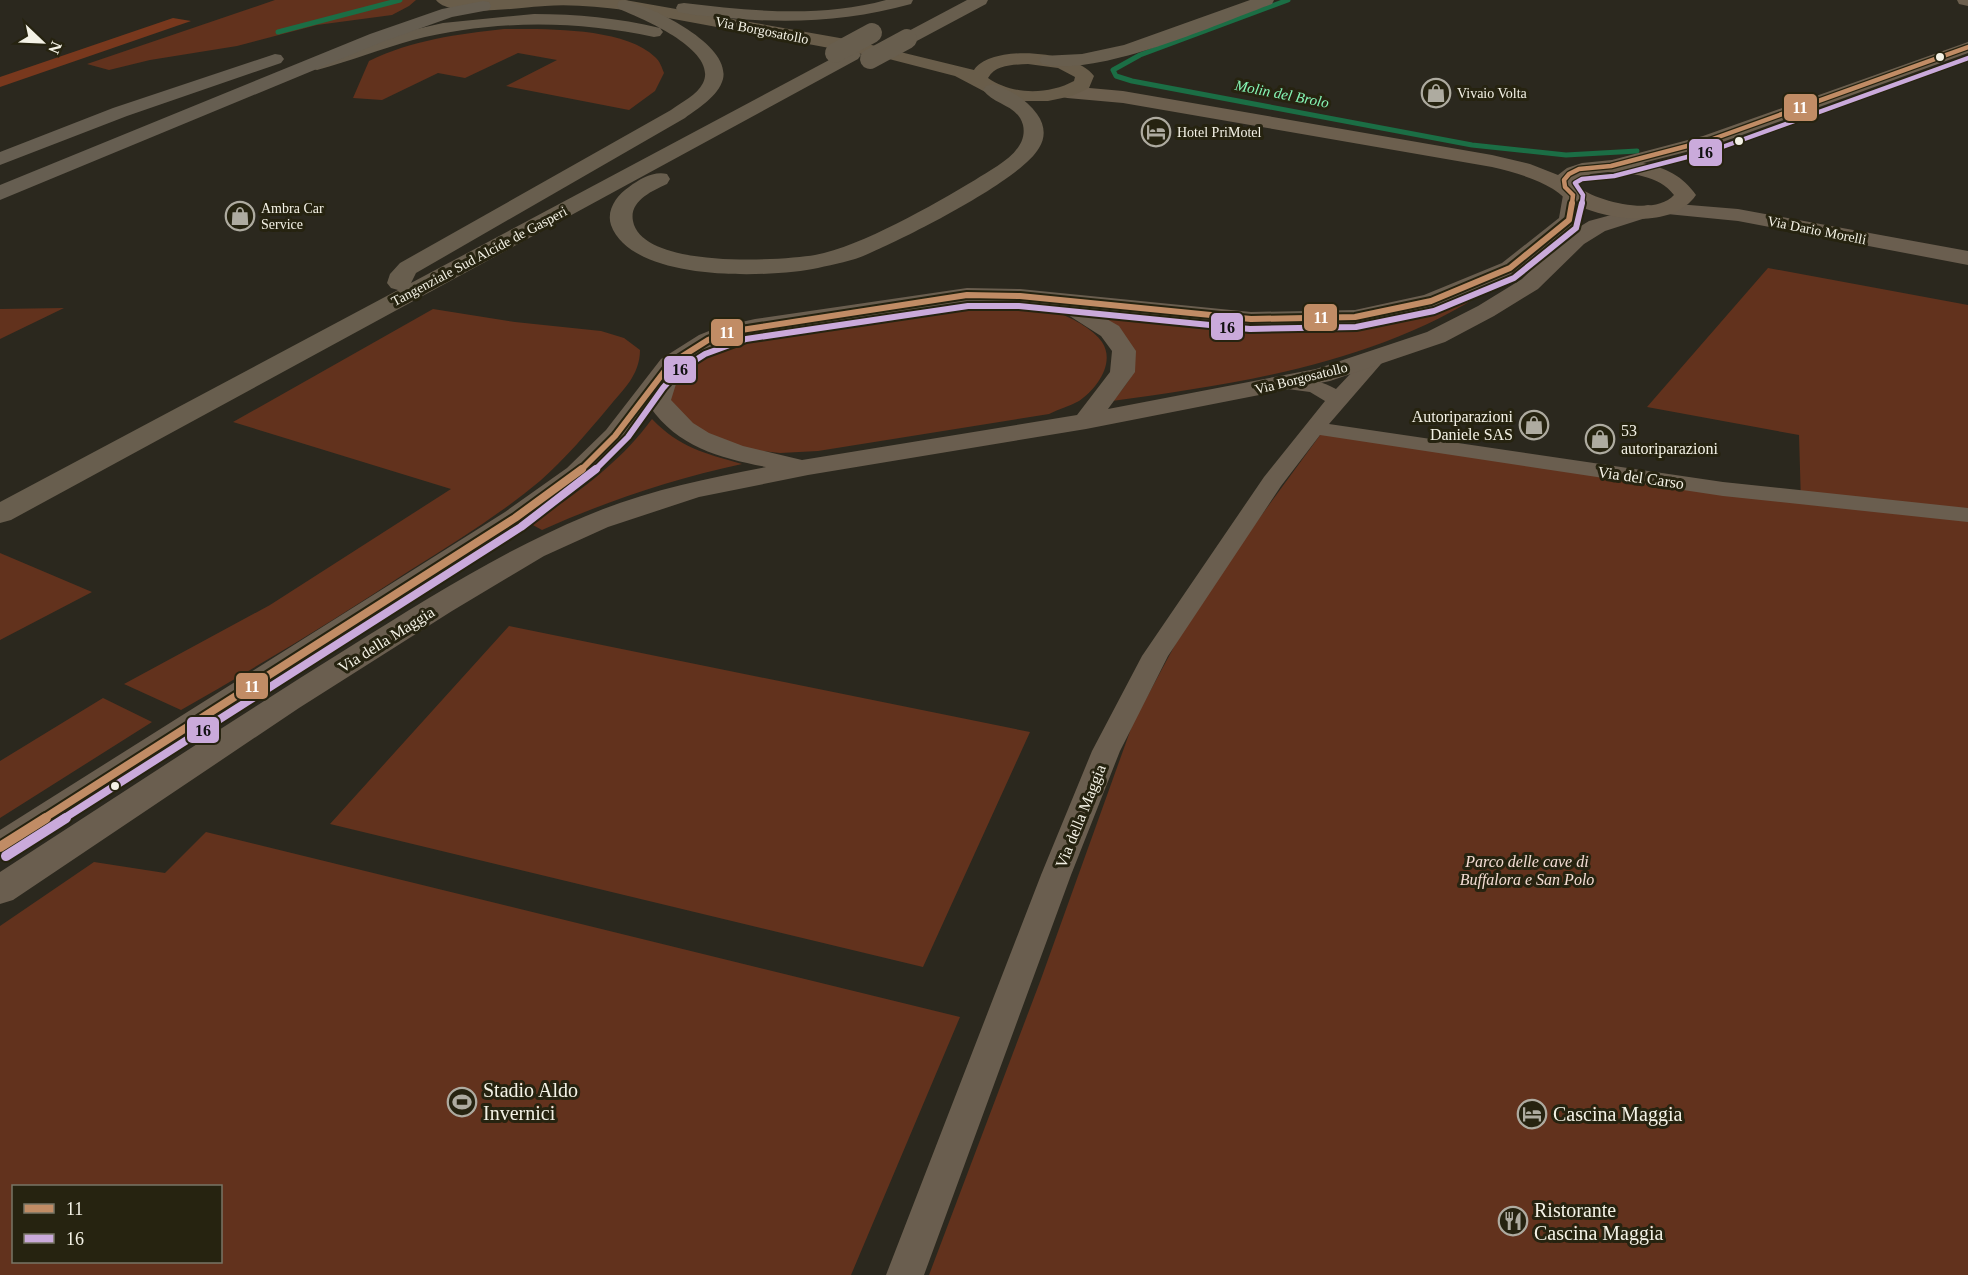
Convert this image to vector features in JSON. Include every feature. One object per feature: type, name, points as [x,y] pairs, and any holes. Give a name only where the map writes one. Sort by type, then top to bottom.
[{"type":"highway","points":[[0,193],[301,57],[405,17],[422,8],[430,0]]},
{"type":"highway","points":[[731,0],[803,6],[853,4],[881,0]]},
{"type":"highway","name":"Tangenziale Sud Alcide de Gasperi","points":[[885,29],[958,0]]},
{"type":"highway","points":[[980,0],[907,39],[852,56],[706,152],[634,193],[621,207],[620,216],[627,235],[638,245],[654,253],[707,265],[776,267],[813,262],[861,249],[999,175],[1030,149],[1035,136],[1031,121],[1022,106],[986,84]]},
{"type":"highway","points":[[1048,60],[1082,59],[1128,50],[1266,0]]},
{"type":"highway","points":[[400,296],[402,274],[408,268],[678,114],[703,95],[715,76],[714,65],[709,53],[632,3]]},
{"type":"highway","points":[[684,8],[749,16],[806,17],[910,5]]},
{"type":"highway","name":"Tangenziale Sud Alcide de Gasperi","points":[[0,514],[306,350],[400,296],[852,56],[910,5]]},
{"type":"highway","points":[[0,159],[120,112],[417,22],[483,6]]},
{"type":"highway","points":[[301,57],[448,28],[517,20],[597,22],[655,32],[690,48],[697,57],[704,74],[694,101]]},
{"type":"highway","points":[[400,296],[696,150],[723,139]]},
{"type":"highway","name":"Tangenziale Sud Alcide de Gasperi","points":[[0,494],[350,309],[400,296]]},
{"type":"main road","name":"Via Borgosatollo","points":[[444,0],[483,6],[546,1],[588,1],[684,8],[919,51],[1002,62],[1048,60],[1073,66],[1085,76],[1131,90],[1521,158],[1602,166],[1710,140],[1968,46]]},
{"type":"main road","name":"Via Borgosatollo","points":[[632,3],[925,62],[986,84],[1029,96],[1067,92],[1123,97],[1492,161],[1532,171],[1606,208],[1657,210]]},
{"type":"main road","name":"Via Borgosatollo","points":[[1922,64],[1968,55]]},
{"type":"main road","points":[[986,84],[983,69],[1002,62]]},
{"type":"main road","points":[[1067,92],[1082,84],[1085,76]]},
{"type":"main road","name":"Via Borgosatollo","points":[[1679,186],[1673,170],[1710,140]]},
{"type":"main road","points":[[1569,191],[1564,180],[1569,174],[1602,166],[1648,171],[1679,186],[1685,195],[1682,201],[1657,210]]},
{"type":"street","name":"Via Dario Morelli","points":[[1679,186],[1742,205],[1968,247]]},
{"type":"street","points":[[670,364],[708,340],[755,326],[967,295],[1053,299],[1251,319],[1355,317],[1431,301],[1510,268],[1569,219],[1569,191]]},
{"type":"street","name":"Via Dario Morelli","points":[[1657,210],[1738,215],[1968,258]]},
{"type":"street","name":"Via Borgosatollo","points":[[1086,421],[1321,376],[1436,337],[1486,311],[1530,284],[1576,240],[1597,226],[1657,210]]},
{"type":"street","points":[[1053,299],[1110,331],[1124,351],[1122,372],[1086,421]]},
{"type":"street","name":"Via della Maggia","points":[[905,1275],[1056,875],[1106,751],[1155,656],[1272,482],[1337,400],[1377,357]]},
{"type":"street","name":"Via della Maggia","points":[[670,364],[658,400],[668,416],[687,433],[715,448],[808,467]]},
{"type":"street","name":"Via della Maggia","points":[[0,847],[524,512],[577,474],[615,436],[670,364]]},
{"type":"street","points":[[1287,384],[1311,385],[1328,391],[1337,400]]},
{"type":"street","name":"Via della Maggia","points":[[0,890],[296,695],[441,604],[534,550],[598,521],[666,497],[808,467],[1086,421]]},
{"type":"street","name":"Via del Carso","points":[[1316,428],[1742,492],[1905,511],[1968,515]]},
{"type":"green space","points":[[275,0],[416,0],[392,15],[317,25],[237,46],[150,60],[109,70],[87,64]]},
{"type":"green space","points":[[504,29],[562,30],[624,40],[641,47],[655,57],[664,73],[655,91],[629,110],[506,86],[557,60],[518,53],[465,78],[438,73],[382,100],[353,98],[369,61],[418,43]]},
{"type":"green space","name":"Parco delle cave di Buffalora e San Polo","points":[[1768,268],[1968,305],[1968,1275],[929,1275],[1041,979],[1133,723],[1198,602],[1326,427],[1801,503],[1799,435],[1647,407]]},
{"type":"green space","points":[[1482,286],[1491,288],[1448,314],[1403,335],[1356,352],[1260,377],[1112,401],[1133,372],[1135,361],[1133,351],[1117,333],[1091,311],[1240,326],[1290,328],[1340,326],[1389,320],[1437,307]]},
{"type":"green space","points":[[988,302],[1052,311],[1089,329],[1102,342],[1107,359],[1102,375],[1092,390],[1079,401],[1049,414],[818,451],[780,453],[745,449],[692,429],[670,401],[676,377],[682,368],[698,354],[731,339],[955,303]]},
{"type":"green space","points":[[64,308],[0,339],[0,309]]},
{"type":"green space","points":[[433,309],[515,322],[601,331],[624,338],[640,350],[637,367],[630,382],[576,446],[540,481],[476,528],[325,625],[181,710],[124,684],[270,605],[451,489],[233,422]]},
{"type":"green space","points":[[652,419],[673,437],[693,448],[742,464],[640,492],[542,530],[531,524],[612,464]]},
{"type":"green space","points":[[0,553],[92,592],[0,640]]},
{"type":"green space","points":[[509,626],[1030,732],[923,967],[330,824]]},
{"type":"green space","points":[[103,698],[152,722],[0,818],[0,761]]},
{"type":"green space","name":"Stadio Aldo Invernici","points":[[206,832],[960,1017],[851,1275],[0,1275],[0,926],[94,862],[165,873]]},
{"type":"shaded area","points":[[173,18],[191,21],[0,87],[0,77]]},
{"type":"waterway","points":[[278,32],[400,0]]},
{"type":"waterway","name":"Molin del Brolo","points":[[1288,0],[1140,55],[1113,70],[1116,76],[1132,81],[1472,145],[1566,155],[1637,151]]},
{"type":"transit line","name":"11","points":[[1573,195],[1565,187],[1564,180],[1569,174],[1579,169],[1611,166],[1710,140],[1968,47]]},
{"type":"transit line","name":"16","points":[[6,856],[535,517],[585,479],[621,445],[677,372],[695,359],[715,349],[757,336],[968,306],[1019,306],[1250,329],[1356,327],[1434,311],[1514,278],[1576,228],[1579,223],[1583,195],[1575,183],[1582,179],[1614,176],[1714,150],[1968,58]]},
{"type":"transit line","name":"11","points":[[0,847],[515,518],[577,474],[615,436],[670,364],[708,340],[728,332],[755,326],[967,295],[1020,296],[1251,319],[1355,317],[1431,301],[1510,268],[1569,220],[1573,195]]},
{"type":"place","name":"Vivaio Volta","points":[[1436,93]]},
{"type":"place","name":"Hotel PriMotel","points":[[1156,132]]},
{"type":"place","name":"Ambra Car Service","points":[[240,216]]},
{"type":"place","name":"Autoriparazioni Daniele SAS","points":[[1534,425]]},
{"type":"place","name":"53 autoriparazioni","points":[[1600,439]]},
{"type":"place","name":"Stadio Aldo Invernici","points":[[462,1102]]},
{"type":"place","name":"Cascina Maggia","points":[[1532,1114]]},
{"type":"place","name":"Ristorante Cascina Maggia","points":[[1513,1221]]}]
